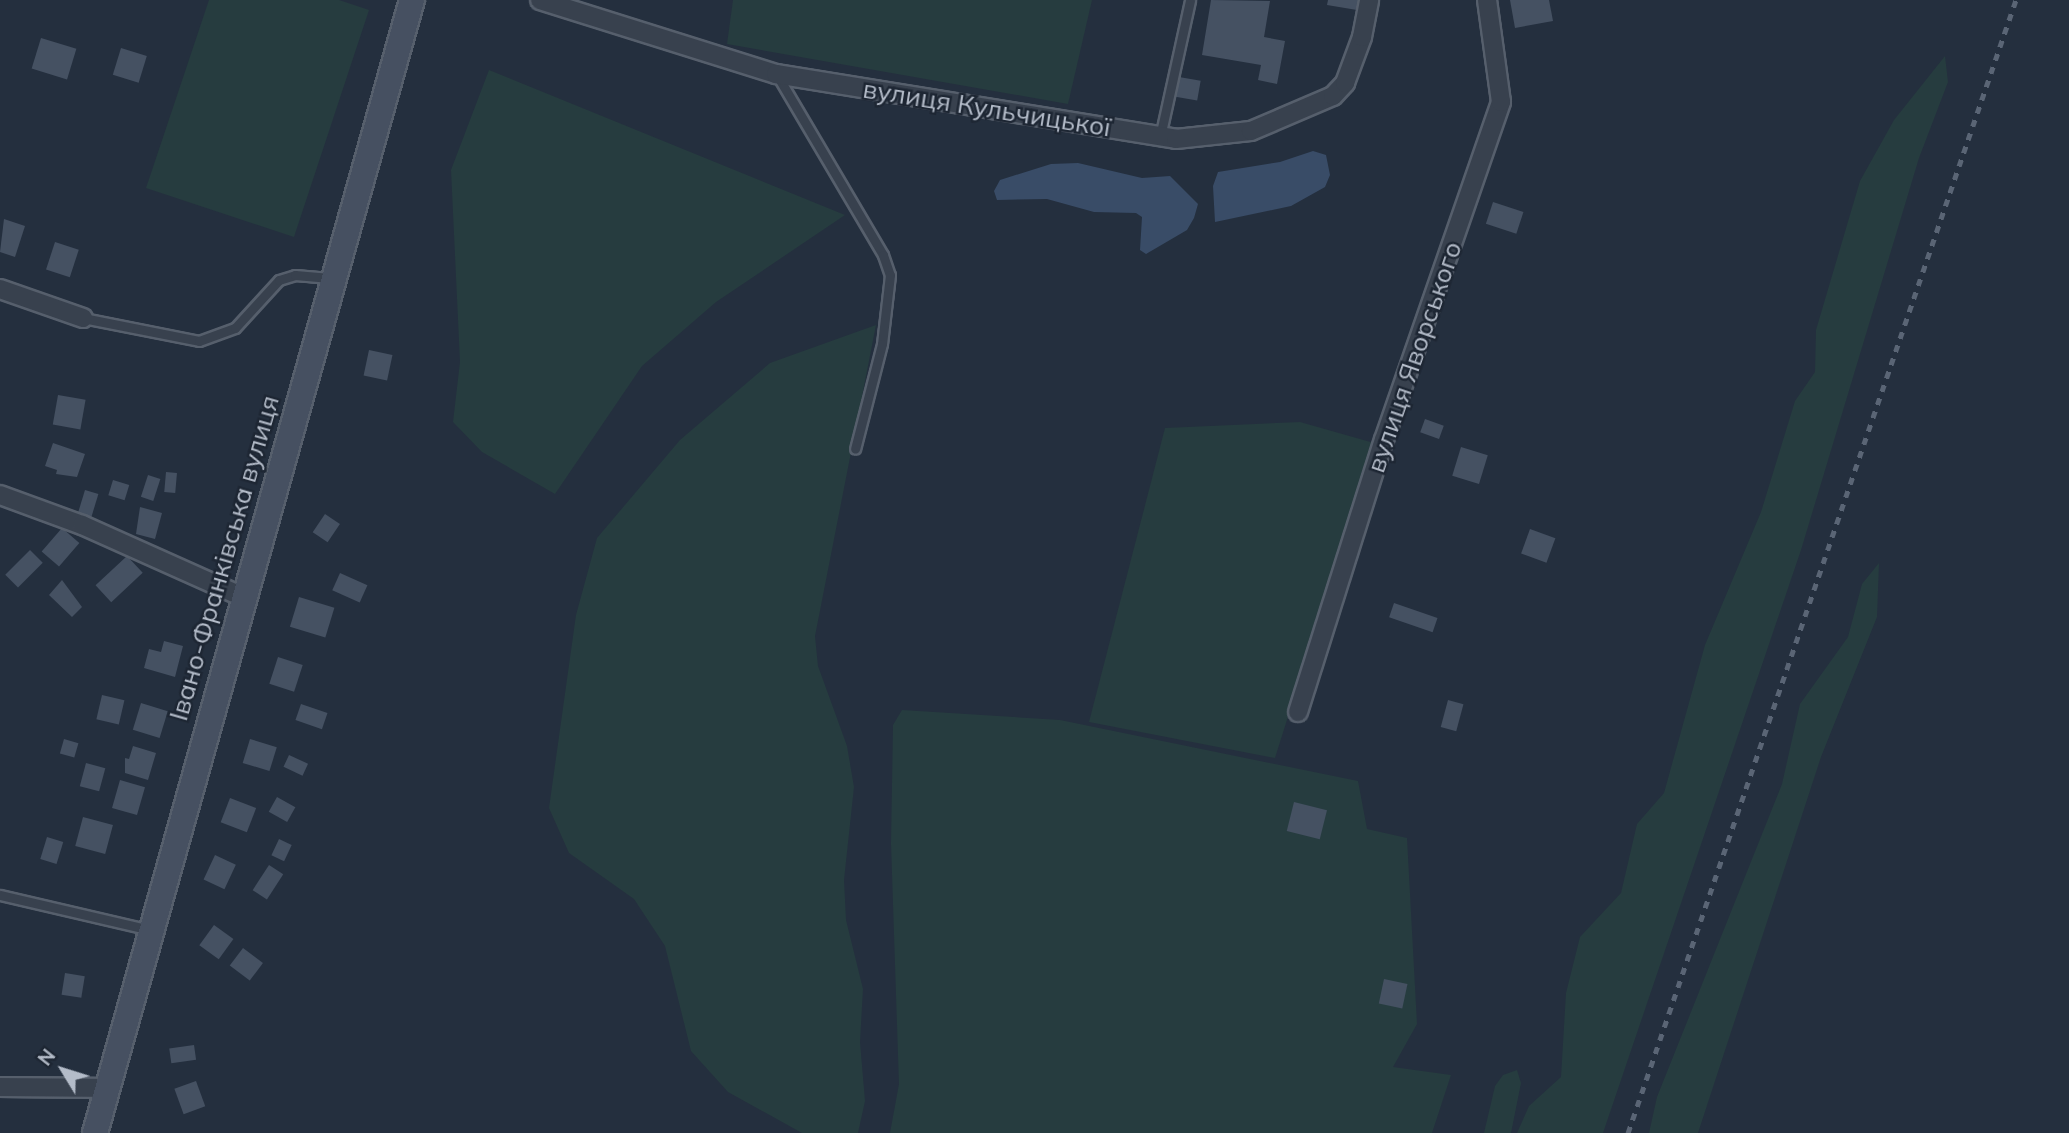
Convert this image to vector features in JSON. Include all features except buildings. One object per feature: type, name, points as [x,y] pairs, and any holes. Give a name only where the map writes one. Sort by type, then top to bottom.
[{"type":"main road","name":"Івано-Франківська вулиця","points":[[94,1133],[412,0]]},
{"type":"street","name":"вулиця Кульчицької","points":[[540,0],[776,74],[1176,139],[1251,131],[1333,96],[1345,83],[1368,0]]},
{"type":"street","name":"вулиця Яворського","points":[[1298,712],[1384,440],[1501,102],[1487,0]]},
{"type":"street","points":[[0,289],[83,318]]},
{"type":"street","points":[[0,495],[82,525],[243,597]]},
{"type":"street","points":[[0,1087],[108,1088]]},
{"type":"lane","points":[[1160,137],[1190,0]]},
{"type":"lane","points":[[776,74],[883,255],[890,275],[882,344],[855,449]]},
{"type":"lane","points":[[83,318],[199,341],[235,328],[279,280],[295,275],[333,278]]},
{"type":"lane","points":[[0,895],[151,931]]},
{"type":"green space","points":[[209,0],[339,0],[369,10],[294,237],[146,188]]},
{"type":"green space","points":[[733,0],[1092,0],[1068,104],[727,44]]},
{"type":"green space","points":[[1945,56],[1948,82],[1919,158],[1801,550],[1603,1133],[1517,1133],[1529,1106],[1561,1077],[1566,993],[1580,937],[1621,893],[1637,824],[1664,793],[1705,645],[1761,512],[1795,401],[1815,372],[1816,330],[1860,181],[1894,120]]},
{"type":"green space","points":[[489,70],[845,215],[716,302],[642,366],[555,494],[482,452],[453,422],[460,362],[451,170]]},
{"type":"green space","points":[[876,325],[815,636],[818,666],[847,746],[854,787],[844,880],[846,920],[863,989],[860,1042],[865,1101],[858,1133],[802,1133],[728,1092],[691,1051],[665,946],[634,899],[569,853],[549,808],[576,615],[597,538],[680,440],[770,363]]},
{"type":"green space","points":[[1300,422],[1374,443],[1275,758],[1089,722],[1165,428]]},
{"type":"green space","points":[[1879,563],[1877,617],[1821,757],[1698,1133],[1649,1133],[1657,1097],[1782,784],[1800,704],[1848,637],[1862,584]]},
{"type":"green space","points":[[902,710],[1060,720],[1358,781],[1367,829],[1407,838],[1417,1024],[1393,1067],[1451,1075],[1432,1133],[890,1133],[899,1084],[891,844],[893,725]]},
{"type":"green space","points":[[1517,1070],[1521,1083],[1511,1133],[1484,1133],[1495,1086],[1503,1075]]},
{"type":"water","points":[[1313,151],[1326,155],[1330,175],[1325,187],[1291,206],[1215,222],[1213,186],[1218,172],[1280,162]]},
{"type":"water","points":[[1078,163],[1142,178],[1170,176],[1198,204],[1194,218],[1187,230],[1146,254],[1140,250],[1142,217],[1136,213],[1094,212],[1047,199],[997,200],[994,191],[1000,180],[1051,164]]},
{"type":"railway","points":[[1628,1133],[2016,0]]}]
